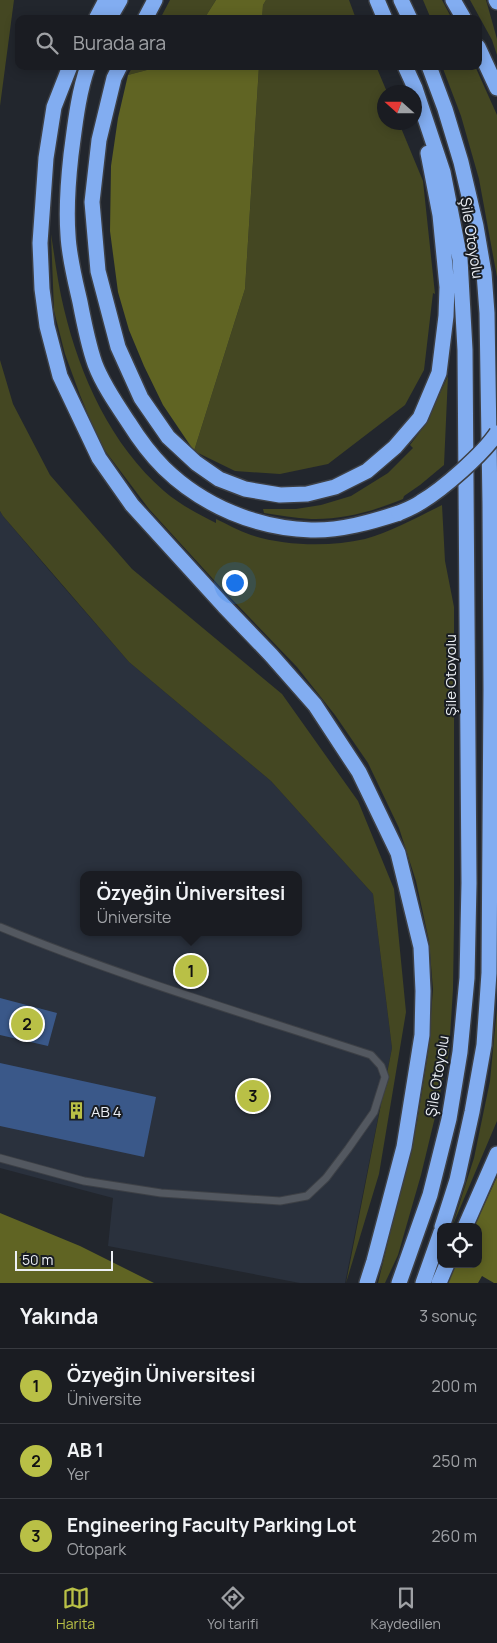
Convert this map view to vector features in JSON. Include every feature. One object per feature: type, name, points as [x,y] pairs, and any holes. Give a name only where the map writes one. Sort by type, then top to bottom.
[{"type":"highway","points":[[98,15],[106,0]]},
{"type":"highway","points":[[111,15],[120,0]]},
{"type":"highway","points":[[147,15],[155,0]]},
{"type":"highway","points":[[377,0],[383,15]]},
{"type":"highway","points":[[401,0],[408,15]]},
{"type":"highway","points":[[453,0],[462,15]]},
{"type":"highway","points":[[482,56],[497,88]]},
{"type":"highway","points":[[68,70],[54,107],[46,158],[40,243],[42,289],[47,326],[60,376],[99,458],[132,504],[315,705],[359,772],[398,853],[421,947],[422,1035],[404,1147],[374,1261],[366,1283]]},
{"type":"highway","points":[[87,70],[75,123],[67,202],[68,236],[85,328],[96,365],[117,406],[163,468],[198,496],[219,507],[248,519],[285,528],[312,530],[369,522],[400,513],[421,502],[442,487],[479,454],[497,433]]},
{"type":"highway","points":[[118,70],[114,78],[99,140],[92,202],[98,271],[118,346],[141,398],[168,437],[196,464],[219,479],[236,486],[280,495],[307,494],[334,487],[366,471],[395,447],[420,418],[439,374],[446,316],[447,287],[440,215],[422,124]]},
{"type":"highway","name":"Şile Otoyolu","points":[[407,70],[414,85]]},
{"type":"highway","name":"Şile Otoyolu","points":[[430,70],[461,162],[476,226],[484,274],[487,313],[490,514],[489,973],[484,1045],[472,1112],[457,1180],[443,1223]]},
{"type":"highway","name":"Şile Otoyolu","points":[[399,1283],[430,1195],[449,1119],[460,1052],[468,978],[465,360],[460,259],[443,172],[422,109]]},
{"type":"highway","points":[[467,1223],[497,1154]]},
{"type":"highway","points":[[423,1283],[437,1243]]},
{"type":"highway","points":[[438,1283],[445,1268]]},
{"type":"lane","points":[[0,927],[104,967],[371,1055],[381,1066],[385,1077],[374,1112],[326,1178],[307,1196],[280,1201],[161,1193],[84,1181],[0,1158]]},
{"type":"shaded area","points":[[0,511],[129,662],[271,781],[373,894],[392,1048],[345,1283],[300,1283],[108,1246],[113,1198],[0,1168]]},
{"type":"green space","points":[[0,0],[14,0],[0,106]]},
{"type":"green space","points":[[170,0],[216,0],[207,15],[162,15]]},
{"type":"green space","points":[[216,0],[266,0],[263,5],[262,15],[207,15]]},
{"type":"green space","points":[[266,0],[349,0],[355,15],[262,15],[263,5]]},
{"type":"green space","points":[[423,0],[442,0],[450,15],[429,15]]},
{"type":"green space","points":[[470,0],[486,0],[497,39],[497,55],[492,40],[482,22],[482,15],[478,15]]},
{"type":"green space","points":[[131,70],[147,70],[128,75]]},
{"type":"green space","points":[[147,70],[259,70],[245,289],[194,451],[163,405],[144,366],[129,330],[118,292],[110,231],[111,166],[118,118],[128,75]]},
{"type":"green space","points":[[259,70],[378,70],[384,85],[377,85],[377,130],[402,130],[423,181],[435,294],[433,293],[424,370],[405,405],[328,464],[280,474],[235,471],[194,451],[245,289]]},
{"type":"green space","points":[[444,70],[477,70],[497,115],[497,277],[479,179],[461,116]]},
{"type":"green space","points":[[51,234],[58,281],[71,334],[79,359],[100,408],[128,453],[145,473],[176,500],[216,523],[216,519],[251,535],[264,539],[308,544],[351,542],[365,539],[394,528],[442,505],[445,561],[454,607],[454,924],[453,989],[449,1052],[421,1175],[398,1255],[385,1283],[378,1283],[417,1122],[428,1053],[433,989],[429,941],[416,881],[399,828],[368,763],[335,715],[297,667],[149,509],[100,444],[65,354],[54,311]]},
{"type":"green space","points":[[0,360],[13,404],[50,475],[132,569],[282,694],[358,801],[394,889],[406,1012],[379,1174],[346,1283],[392,1048],[373,894],[271,781],[129,662],[3,516],[0,511]]},
{"type":"green space","points":[[448,376],[444,465],[404,496],[403,499],[369,511],[334,518],[311,519],[264,513],[263,509],[296,509],[321,505],[351,496],[388,473],[413,448],[410,445],[425,425]]},
{"type":"green space","points":[[497,1008],[497,1121],[453,1223],[474,1158],[490,1081]]},
{"type":"green space","points":[[497,1177],[497,1283],[482,1276],[478,1283],[446,1283],[454,1268],[482,1268],[482,1223],[476,1223]]},
{"type":"green space","points":[[0,1213],[80,1246],[154,1283],[0,1283]]},
{"type":"building","points":[[0,998],[57,1013],[48,1046],[0,1035]]},
{"type":"building","name":"AB 4","points":[[0,1063],[156,1097],[144,1157],[0,1126]]},
{"type":"place","name":"Özyeğin Üniversitesi","points":[[191,971]]},
{"type":"place","name":"AB 1","points":[[27,1024]]},
{"type":"place","name":"Engineering Faculty Parking Lot","points":[[253,1096]]},
{"type":"place","name":"AB 4","points":[[77,1111]]}]
